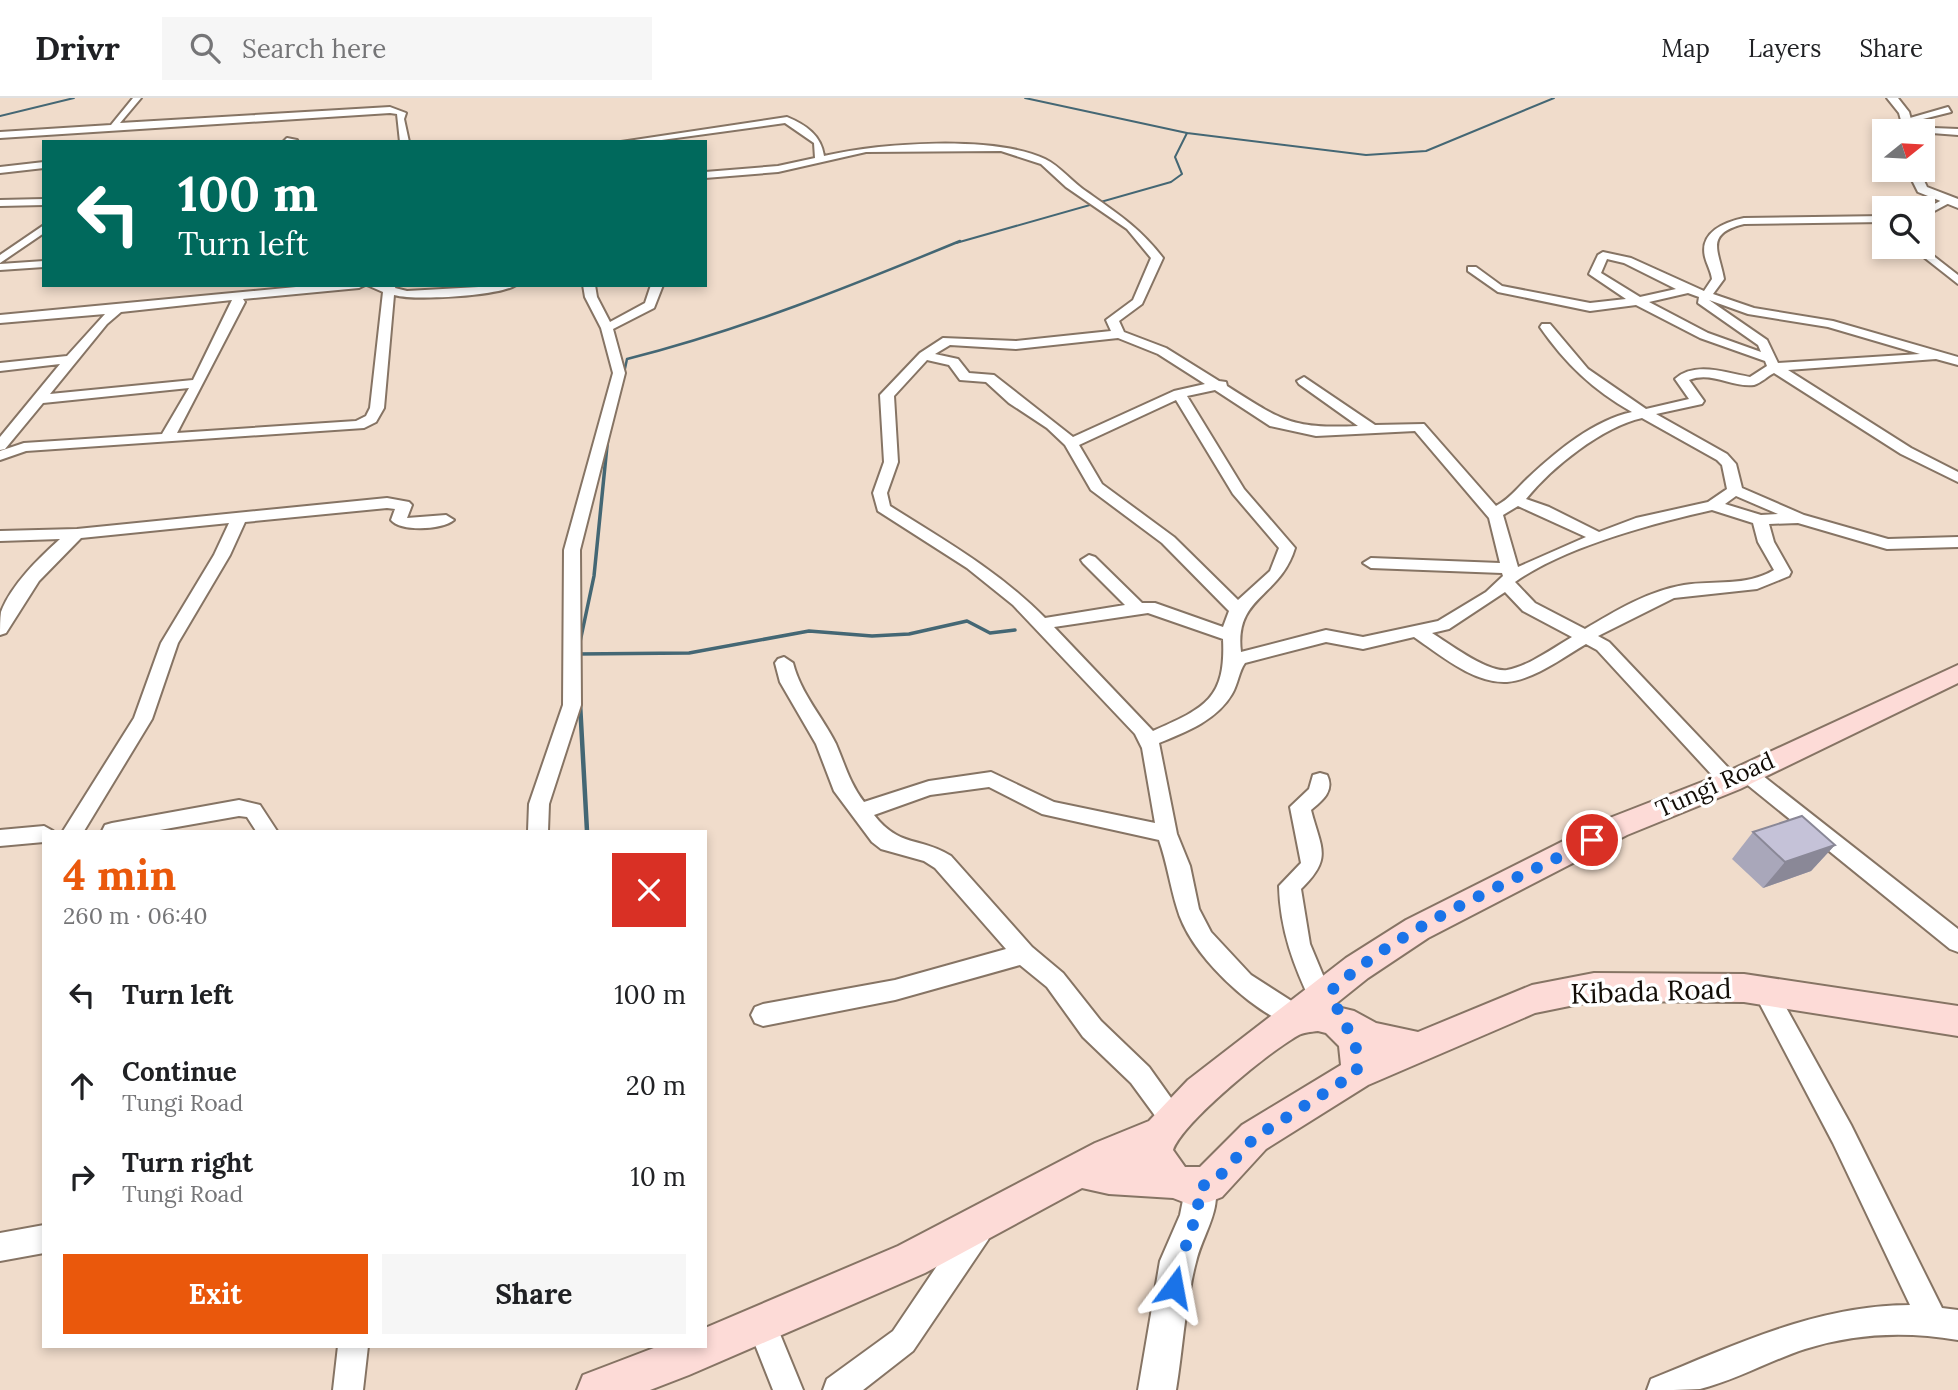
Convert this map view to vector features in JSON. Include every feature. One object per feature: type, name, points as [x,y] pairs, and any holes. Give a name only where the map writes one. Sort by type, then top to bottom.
[{"type":"main road","name":"Tungi Road","points":[[1310,1007],[1357,968],[1418,929],[1617,827],[1738,778],[1958,673]]},
{"type":"main road","name":"Kibada Road","points":[[1187,1184],[1216,1180],[1254,1138],[1356,1073],[1532,999],[1594,987],[1661,985],[1765,990],[1958,1021]]},
{"type":"main road","points":[[598,1390],[763,1327],[981,1226],[1125,1145],[1166,1126],[1200,1091],[1310,1007],[1334,1003],[1359,1054],[1356,1073]]},
{"type":"main road","points":[[1310,1007],[1318,1016],[1370,1037],[1419,1046]]},
{"type":"main road","points":[[1166,1126],[1157,1158],[1187,1184]]},
{"type":"main road","points":[[1082,1170],[1109,1176],[1187,1184]]},
{"type":"street","points":[[125,128],[115,124],[137,98]]},
{"type":"street","points":[[1892,98],[1904,119]]},
{"type":"street","points":[[1927,119],[1948,110]]},
{"type":"street","points":[[0,135],[125,128],[188,129],[382,111],[400,112],[405,140]]},
{"type":"street","points":[[640,140],[788,120],[811,135],[820,147],[820,158]]},
{"type":"street","points":[[1936,130],[1958,132]]},
{"type":"street","points":[[708,178],[769,171],[876,148],[928,150],[988,147],[1009,149],[1044,162],[1069,185],[1131,228],[1157,258],[1138,302],[1112,320],[1119,334]]},
{"type":"street","points":[[0,170],[42,165]]},
{"type":"street","points":[[1919,182],[1922,188],[1953,203]]},
{"type":"street","points":[[0,203],[42,202]]},
{"type":"street","points":[[1935,210],[1953,203]]},
{"type":"street","points":[[1773,363],[1763,343],[1702,301],[1718,279],[1710,252],[1714,237],[1727,225],[1744,221],[1872,219]]},
{"type":"street","points":[[0,260],[42,229]]},
{"type":"street","points":[[1958,374],[1947,359],[1829,324],[1764,314],[1704,296],[1631,262],[1603,255],[1596,276],[1638,301],[1742,352],[1773,363],[1885,439],[1958,478]]},
{"type":"street","points":[[1931,259],[1958,281]]},
{"type":"street","points":[[0,267],[42,264]]},
{"type":"street","points":[[1472,269],[1498,289],[1584,306],[1638,301],[1688,290]]},
{"type":"street","points":[[0,319],[319,287]]},
{"type":"street","points":[[0,456],[24,447],[340,429],[359,425],[371,419],[380,397],[389,288],[407,295],[442,294],[495,287]]},
{"type":"street","points":[[538,830],[539,804],[572,705],[572,550],[619,373],[607,328],[591,298],[589,287]]},
{"type":"street","points":[[607,328],[649,305],[656,287]]},
{"type":"street","points":[[167,437],[239,302],[235,296]]},
{"type":"street","points":[[0,446],[103,321],[118,309]]},
{"type":"street","points":[[1546,327],[1573,366],[1643,414],[1722,457],[1728,464],[1735,490]]},
{"type":"street","points":[[1310,1007],[1243,982],[1203,939],[1188,910],[1179,866],[1167,834],[1149,740],[1116,700],[1018,601],[974,565],[883,508],[880,494],[891,462],[887,395],[924,356],[947,341],[1016,345],[1119,334],[1150,344],[1280,425],[1315,432],[1419,427],[1495,513],[1509,576],[1529,607],[1590,636],[1610,652],[1738,778],[1958,942]]},
{"type":"street","points":[[924,356],[953,362],[965,377],[989,378],[1013,400],[1048,421],[1071,443],[1096,487],[1168,540],[1239,611]]},
{"type":"street","points":[[0,368],[71,359]]},
{"type":"street","points":[[1495,513],[1517,501],[1533,481],[1584,440],[1622,418],[1696,401],[1682,379],[1686,376],[1709,373],[1752,381],[1773,363],[1947,359]]},
{"type":"street","points":[[1304,381],[1372,429]]},
{"type":"street","points":[[38,399],[198,383]]},
{"type":"street","points":[[1071,443],[1179,394],[1221,386]]},
{"type":"street","points":[[1149,740],[1206,713],[1220,696],[1233,671],[1231,636],[1234,617],[1276,577],[1287,548],[1238,491],[1179,394]]},
{"type":"street","points":[[1234,663],[1246,656],[1326,636],[1363,643],[1418,632],[1470,611],[1509,576],[1597,537],[1641,521],[1713,505],[1735,490]]},
{"type":"street","points":[[1735,490],[1799,518],[1887,544],[1958,542]]},
{"type":"street","points":[[1517,501],[1544,510],[1597,537]]},
{"type":"street","points":[[0,536],[77,534],[395,503],[404,505],[399,520],[403,523],[446,520]]},
{"type":"street","points":[[1713,505],[1760,520],[1799,518]]},
{"type":"street","points":[[75,830],[143,719],[150,704],[160,663],[222,557],[239,517]]},
{"type":"street","points":[[1418,632],[1484,671],[1503,677],[1522,671],[1667,594],[1748,585],[1776,578],[1783,572],[1766,542],[1760,520]]},
{"type":"street","points":[[0,629],[35,572],[50,555],[77,534]]},
{"type":"street","points":[[1088,560],[1137,607]]},
{"type":"street","points":[[1371,563],[1509,576]]},
{"type":"street","points":[[1041,624],[1137,607],[1161,610],[1231,636]]},
{"type":"street","points":[[784,663],[789,682],[826,744],[839,780],[888,843],[930,853],[943,862],[1024,954],[1055,980],[1092,1029],[1139,1075],[1166,1126]]},
{"type":"street","points":[[862,810],[935,786],[991,779],[1049,809],[1167,834]]},
{"type":"street","points":[[1310,1007],[1290,919],[1290,886],[1311,866],[1312,855],[1301,803],[1318,793],[1320,780]]},
{"type":"street","points":[[118,830],[239,808],[253,810],[266,830]]},
{"type":"street","points":[[0,838],[42,834]]},
{"type":"street","points":[[762,1015],[895,990],[1024,954]]},
{"type":"street","points":[[1765,990],[1945,1322]]},
{"type":"street","points":[[1157,1390],[1178,1261],[1197,1215],[1187,1184]]},
{"type":"street","points":[[838,1390],[903,1341],[981,1226]]},
{"type":"street","points":[[0,1247],[42,1239]]},
{"type":"street","points":[[1662,1390],[1819,1328],[1886,1318],[1945,1322]]},
{"type":"street","points":[[763,1327],[788,1390]]},
{"type":"street","points":[[348,1390],[352,1348]]},
{"type":"building","points":[[1802,816],[1835,845],[1785,862],[1753,832]]},
{"type":"waterway","points":[[0,116],[74,98]]},
{"type":"waterway","points":[[1025,98],[1187,133]]},
{"type":"waterway","points":[[1187,133],[1366,155],[1426,151],[1554,98]]},
{"type":"waterway","points":[[956,243],[1171,182],[1182,174],[1175,157],[1187,133]]},
{"type":"waterway","points":[[624,373],[627,359],[754,321],[960,241]]},
{"type":"waterway","points":[[580,642],[594,576],[608,436]]},
{"type":"waterway","points":[[577,654],[689,653],[809,631],[872,636],[909,634],[967,621],[990,633],[1015,630]]},
{"type":"waterway","points":[[580,703],[587,830]]},
{"type":"route","points":[[1174,1287],[1178,1261],[1197,1215],[1200,1187],[1216,1180],[1254,1138],[1356,1073],[1359,1054],[1338,1013],[1332,990],[1357,968],[1418,929],[1592,840]]}]
